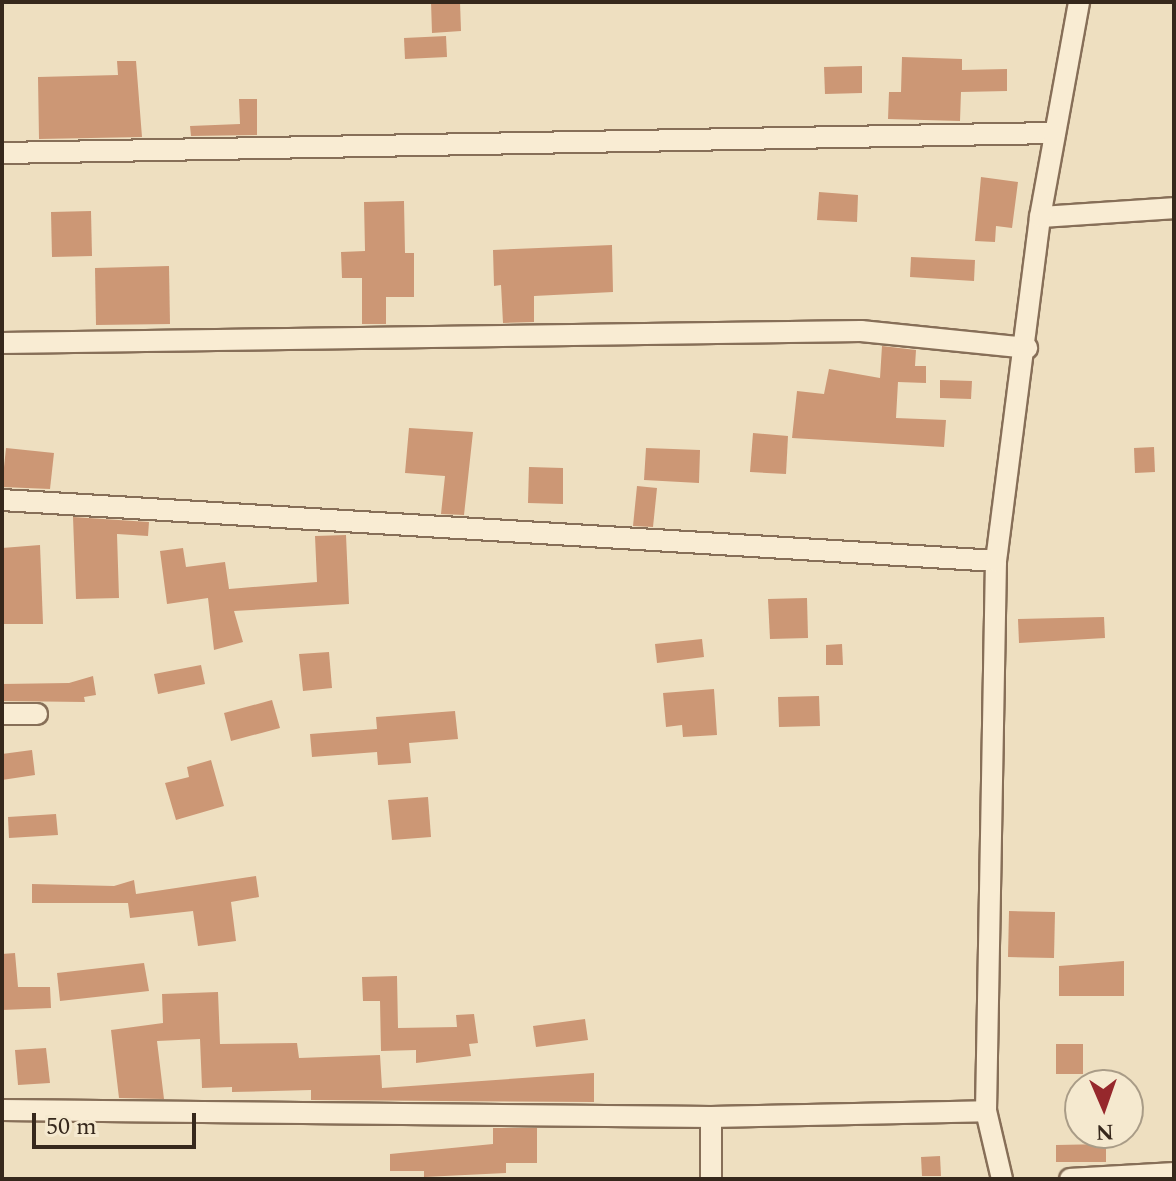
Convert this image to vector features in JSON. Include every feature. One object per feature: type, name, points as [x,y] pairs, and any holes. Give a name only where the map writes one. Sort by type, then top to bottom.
[{"type":"street","points":[[1002,1179],[986,1111],[996,561],[1027,348],[1040,217],[1079,2]]},
{"type":"street","points":[[2,153],[1055,133]]},
{"type":"street","points":[[1040,217],[1174,208]]},
{"type":"street","points":[[2,343],[861,331],[1027,348]]},
{"type":"street","points":[[2,500],[996,561]]},
{"type":"street","points":[[2,714],[37,714]]},
{"type":"street","points":[[2,1110],[711,1117],[986,1111]]},
{"type":"street","points":[[711,1117],[711,1179]]},
{"type":"street","points":[[1070,1179],[1152,1177],[1174,1173]]},
{"type":"building","points":[[431,2],[460,2],[461,31],[432,33]]},
{"type":"building","points":[[446,36],[447,57],[405,59],[404,38]]},
{"type":"building","points":[[902,57],[962,59],[962,70],[1007,69],[1007,91],[961,92],[960,121],[888,119],[889,92],[901,92]]},
{"type":"building","points":[[117,61],[136,61],[142,137],[39,139],[38,77],[118,75]]},
{"type":"building","points":[[862,66],[862,93],[825,94],[824,67]]},
{"type":"building","points":[[239,99],[257,99],[257,135],[191,136],[190,126],[240,124]]},
{"type":"building","points":[[981,177],[1018,182],[1012,228],[996,226],[995,242],[975,241]]},
{"type":"building","points":[[819,192],[858,195],[857,222],[817,220]]},
{"type":"building","points":[[404,201],[405,253],[414,253],[414,297],[386,297],[386,324],[362,324],[362,278],[342,278],[341,252],[365,251],[364,202]]},
{"type":"building","points":[[91,211],[92,256],[52,257],[51,212]]},
{"type":"building","points":[[612,245],[613,292],[534,296],[534,322],[503,323],[501,285],[494,286],[493,250]]},
{"type":"building","points":[[911,257],[975,260],[974,281],[910,277]]},
{"type":"building","points":[[169,266],[170,324],[96,325],[95,268]]},
{"type":"building","points":[[882,346],[916,350],[915,366],[926,366],[926,383],[898,382],[896,418],[946,420],[944,447],[792,438],[797,391],[824,394],[829,369],[880,378]]},
{"type":"building","points":[[940,380],[972,381],[971,399],[940,398]]},
{"type":"building","points":[[409,428],[473,432],[464,515],[441,514],[445,476],[405,473]]},
{"type":"building","points":[[753,433],[788,436],[786,474],[750,472]]},
{"type":"building","points":[[1154,447],[1155,472],[1135,473],[1134,448]]},
{"type":"building","points":[[6,448],[54,453],[50,489],[2,487]]},
{"type":"building","points":[[646,448],[700,450],[699,483],[644,480]]},
{"type":"building","points":[[529,467],[563,468],[563,504],[528,503]]},
{"type":"building","points":[[637,486],[657,488],[653,527],[633,526]]},
{"type":"building","points":[[73,517],[149,522],[148,536],[117,534],[119,598],[76,599]]},
{"type":"building","points":[[346,535],[349,604],[234,611],[243,642],[214,650],[208,598],[167,604],[160,551],[183,548],[186,567],[225,562],[229,589],[317,582],[315,536]]},
{"type":"building","points":[[40,545],[43,624],[2,624],[2,548]]},
{"type":"building","points":[[807,598],[808,638],[770,639],[768,599]]},
{"type":"building","points":[[1104,617],[1105,638],[1019,643],[1018,619]]},
{"type":"building","points":[[702,639],[704,657],[657,663],[655,644]]},
{"type":"building","points":[[842,644],[843,665],[826,665],[826,645]]},
{"type":"building","points":[[329,652],[332,688],[303,691],[299,654]]},
{"type":"building","points":[[201,665],[205,684],[158,694],[154,674]]},
{"type":"building","points":[[93,676],[96,695],[84,697],[85,702],[2,701],[2,684],[69,683]]},
{"type":"building","points":[[714,689],[717,735],[683,737],[682,725],[666,727],[663,693]]},
{"type":"building","points":[[819,696],[820,726],[779,727],[778,697]]},
{"type":"building","points":[[272,700],[280,728],[231,741],[224,713]]},
{"type":"building","points":[[455,711],[458,739],[409,743],[411,763],[378,765],[377,752],[312,757],[310,734],[377,729],[376,717]]},
{"type":"building","points":[[32,750],[35,775],[2,780],[2,754]]},
{"type":"building","points":[[211,760],[224,806],[176,820],[165,783],[189,777],[187,767]]},
{"type":"building","points":[[428,797],[431,837],[392,840],[388,800]]},
{"type":"building","points":[[56,814],[58,835],[9,838],[8,817]]},
{"type":"building","points":[[256,876],[259,897],[231,902],[236,941],[198,946],[193,911],[130,918],[128,903],[32,903],[32,884],[114,886],[134,880],[136,894]]},
{"type":"building","points":[[1009,911],[1055,912],[1054,958],[1008,957]]},
{"type":"building","points":[[15,953],[18,987],[50,987],[51,1008],[2,1010],[2,954]]},
{"type":"building","points":[[1124,961],[1124,996],[1059,996],[1059,966]]},
{"type":"building","points":[[144,963],[149,991],[60,1001],[57,973]]},
{"type":"building","points":[[397,976],[398,1028],[457,1027],[456,1015],[474,1014],[478,1043],[469,1044],[471,1056],[416,1063],[416,1050],[381,1051],[380,1001],[363,1001],[362,977]]},
{"type":"building","points":[[218,992],[220,1044],[297,1043],[299,1058],[380,1055],[382,1088],[594,1073],[594,1102],[311,1100],[311,1090],[232,1092],[232,1087],[202,1088],[200,1039],[157,1041],[164,1099],[119,1098],[111,1030],[163,1023],[162,994]]},
{"type":"building","points":[[585,1019],[588,1040],[536,1047],[533,1026]]},
{"type":"building","points":[[1056,1044],[1083,1044],[1083,1069],[1064,1069],[1064,1074],[1056,1074]]},
{"type":"building","points":[[46,1048],[50,1083],[18,1085],[15,1050]]},
{"type":"building","points":[[493,1128],[537,1128],[537,1163],[506,1163],[506,1173],[424,1177],[424,1171],[390,1171],[390,1154],[493,1144]]},
{"type":"building","points":[[1056,1145],[1064,1145],[1064,1149],[1106,1149],[1106,1162],[1056,1162]]},
{"type":"building","points":[[940,1156],[941,1176],[922,1176],[921,1157]]}]
